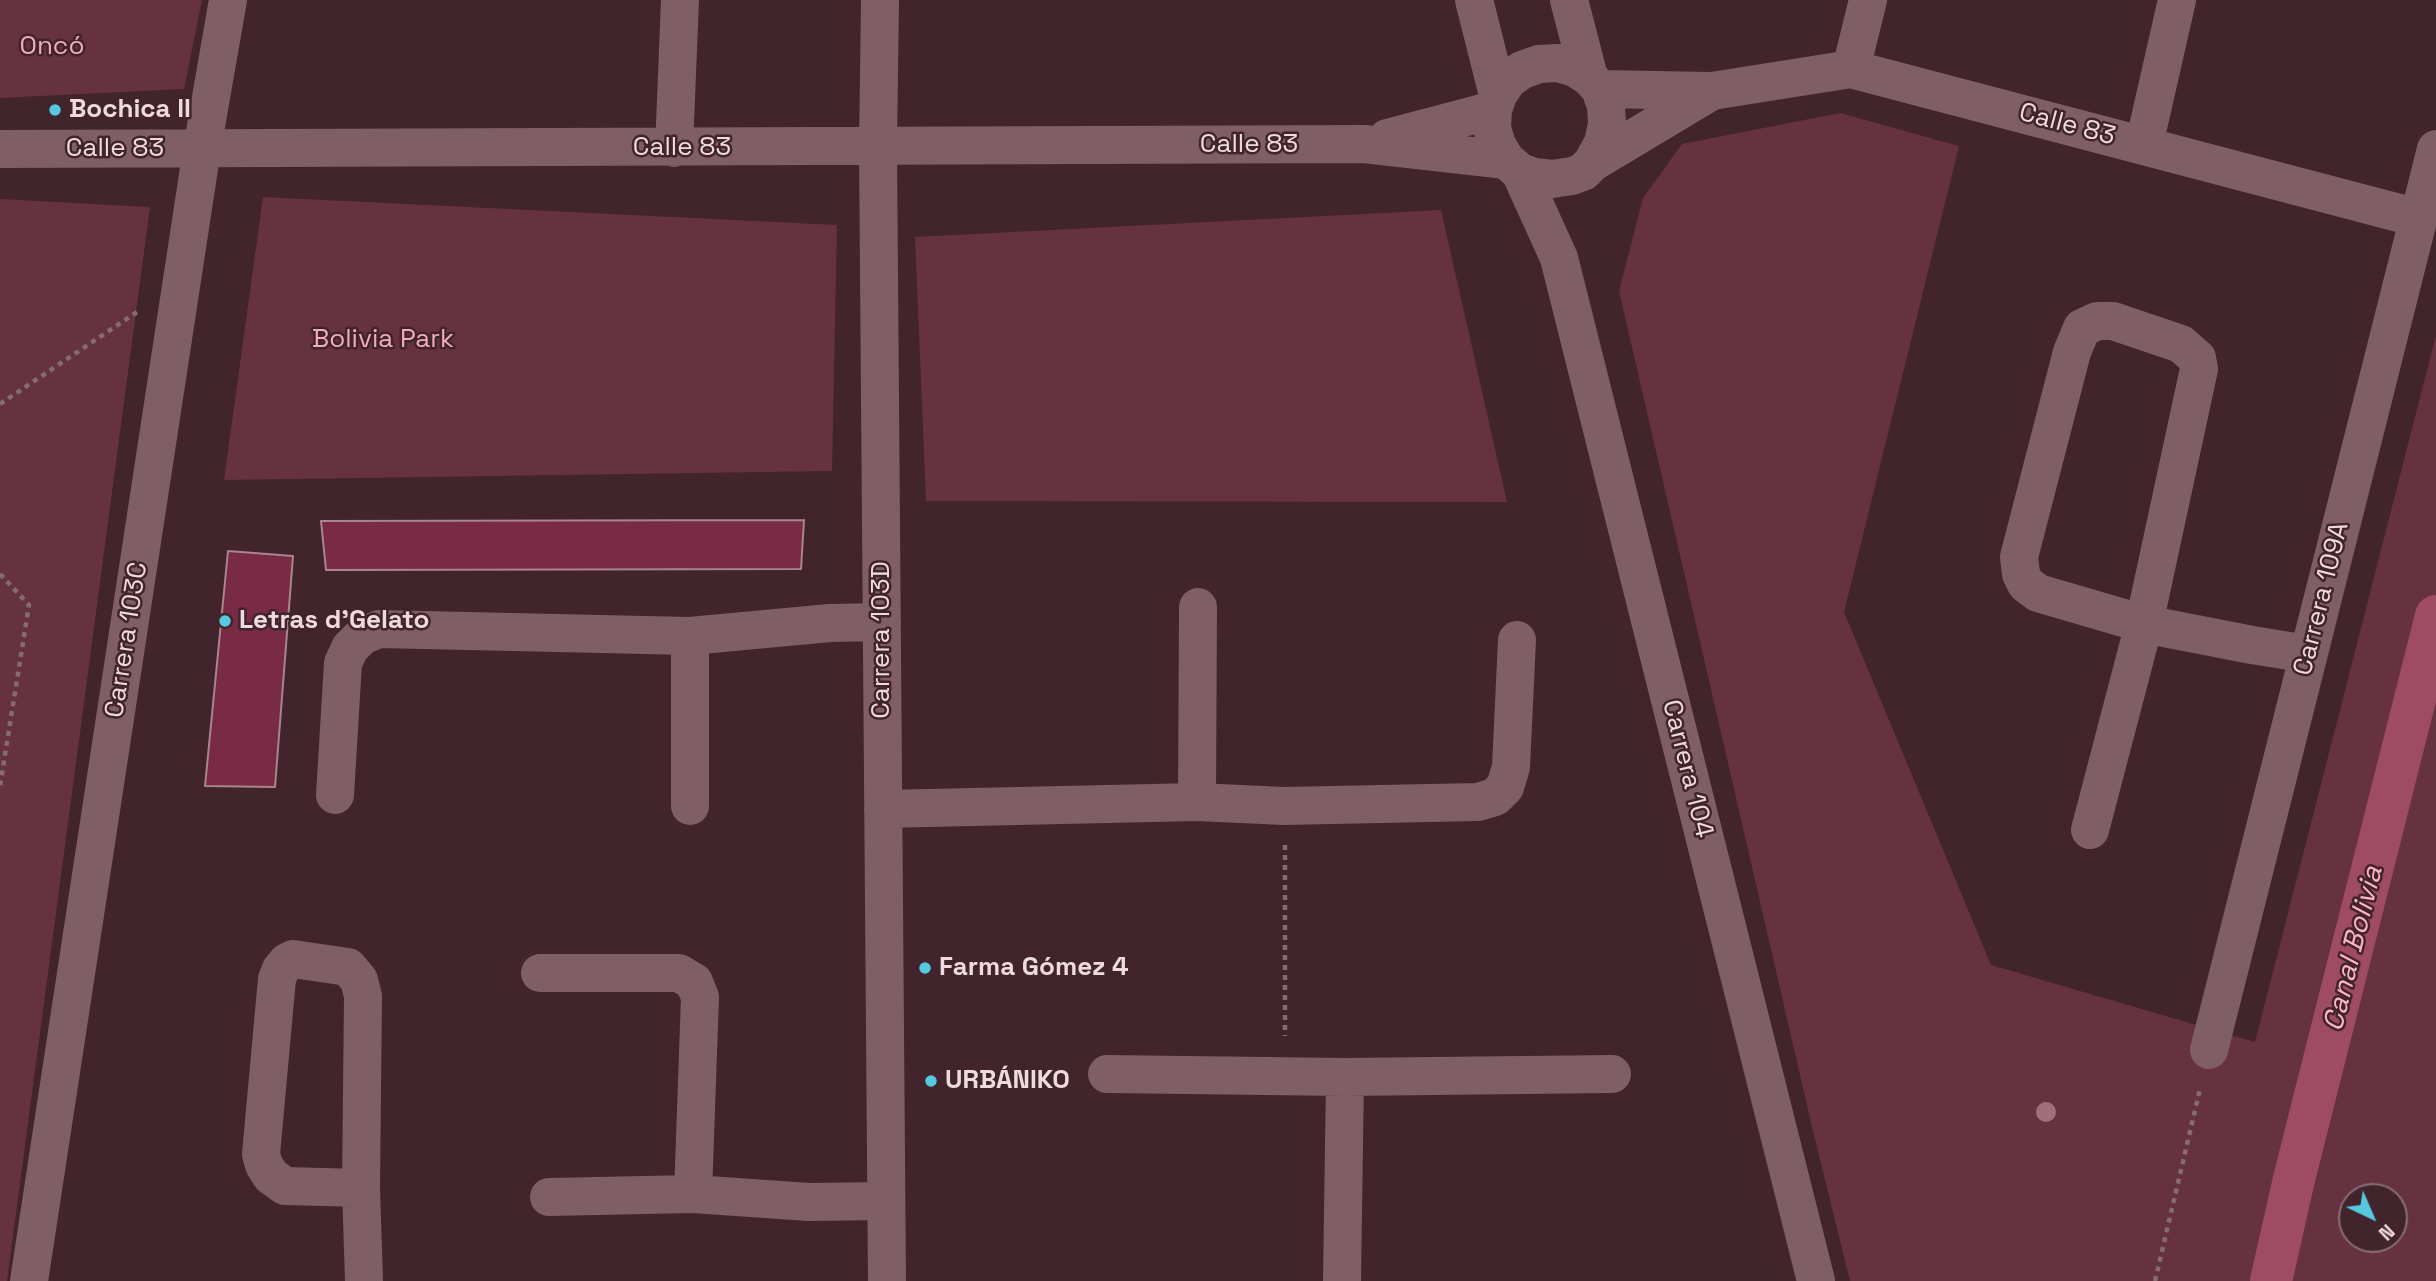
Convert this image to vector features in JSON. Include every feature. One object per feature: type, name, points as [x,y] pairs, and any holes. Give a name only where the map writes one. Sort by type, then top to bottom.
[{"type":"street","name":"Carrera 103C","points":[[29,1281],[202,149],[228,0]]},
{"type":"street","points":[[674,148],[680,0]]},
{"type":"street","name":"Carrera 103D","points":[[880,0],[878,147],[887,1281]]},
{"type":"street","points":[[1474,0],[1495,103],[1492,128],[1497,145],[1513,166],[1552,179],[1582,170]]},
{"type":"street","name":"Carrera 104","points":[[1559,258],[1582,170],[1603,143],[1607,124],[1606,106],[1595,83],[1569,0]]},
{"type":"street","points":[[1851,69],[1868,0]]},
{"type":"street","points":[[2144,145],[2177,0]]},
{"type":"street","points":[[1495,103],[1508,80],[1522,70],[1539,64],[1558,63],[1575,68],[1595,83]]},
{"type":"street","name":"Calle 83","points":[[1595,83],[1712,91],[1851,69],[2418,218]]},
{"type":"street","name":"Calle 83","points":[[1582,170],[1712,91]]},
{"type":"street","name":"Calle 83","points":[[1364,144],[1495,103]]},
{"type":"street","name":"Calle 83","points":[[0,149],[1364,144],[1513,166]]},
{"type":"street","name":"Carrera 109A","points":[[2209,1050],[2436,149]]},
{"type":"street","name":"Carrera 104","points":[[1513,166],[1559,258],[1816,1281]]},
{"type":"street","points":[[2090,830],[2144,624],[2199,369],[2197,358],[2181,344],[2113,321],[2097,321],[2082,328],[2076,339],[2019,557],[2021,574],[2026,584],[2038,593],[2144,624],[2308,654]]},
{"type":"street","points":[[1197,802],[1198,607]]},
{"type":"street","points":[[335,795],[343,663],[350,648],[362,636],[379,629],[690,636],[830,623],[882,622]]},
{"type":"street","points":[[690,636],[690,806]]},
{"type":"street","points":[[883,809],[1197,802],[1284,806],[1478,802],[1495,797],[1505,787],[1511,766],[1517,640]]},
{"type":"street","points":[[361,1188],[285,1186],[271,1176],[264,1165],[261,1154],[277,979],[286,962],[293,959],[348,967],[359,980],[363,996],[361,1188],[364,1281]]},
{"type":"street","points":[[540,973],[678,973],[694,982],[700,997],[693,1194]]},
{"type":"street","points":[[1107,1074],[1345,1077],[1612,1074]]},
{"type":"street","points":[[1342,1281],[1345,1077]]},
{"type":"street","points":[[549,1197],[693,1194],[809,1202],[886,1201]]},
{"type":"path","points":[[0,404],[182,283]]},
{"type":"path","points":[[0,574],[29,605],[0,786]]},
{"type":"path","points":[[1284,806],[1286,1075]]},
{"type":"path","points":[[2155,1281],[2209,1050]]},
{"type":"green space","name":"Oncó","points":[[0,0],[202,0],[184,89],[0,98]]},
{"type":"green space","points":[[1840,113],[1959,146],[1844,612],[1991,965],[2255,1042],[2436,335],[2436,1281],[1850,1281],[1619,291],[1643,198],[1682,144]]},
{"type":"green space","name":"Bolivia Park","points":[[263,197],[837,225],[832,471],[224,480]]},
{"type":"green space","points":[[0,199],[150,207],[7,1281],[0,1281]]},
{"type":"green space","points":[[1441,210],[1507,502],[926,501],[915,237]]},
{"type":"building","points":[[804,520],[801,569],[326,570],[321,521]]},
{"type":"building","points":[[228,551],[293,556],[275,787],[205,786]]},
{"type":"waterway","name":"Canal Bolivia","points":[[2271,1281],[2294,1179],[2436,616]]},
{"type":"place","name":"Bochica II","points":[[55,110]]},
{"type":"place","name":"Letras d'Gelato","points":[[225,621]]},
{"type":"place","name":"Farma Gómez 4","points":[[925,968]]},
{"type":"place","name":"URBÁNIKO","points":[[931,1081]]}]
